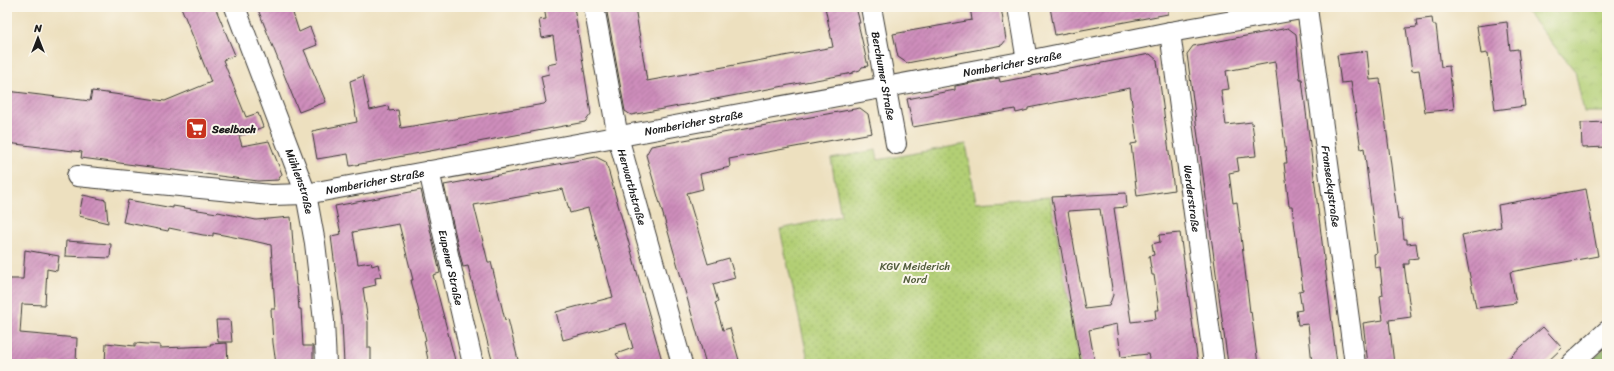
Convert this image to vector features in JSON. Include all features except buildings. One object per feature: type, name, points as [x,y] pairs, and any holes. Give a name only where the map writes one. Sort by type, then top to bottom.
[{"type":"street","name":"Mühlenstraße","points":[[235,7],[306,194],[315,243],[323,314],[326,364]]},
{"type":"street","name":"Herwarthstraße","points":[[594,7],[618,137],[682,364]]},
{"type":"street","name":"Berchumer Straße","points":[[871,7],[896,144]]},
{"type":"street","points":[[1018,7],[1027,61]]},
{"type":"street","name":"Nombericher Straße","points":[[77,176],[270,195],[306,194],[1027,61],[1170,32],[1309,7]]},
{"type":"street","name":"Franseckystraße","points":[[1309,7],[1355,364]]},
{"type":"street","name":"Werderstraße","points":[[1170,32],[1214,364]]},
{"type":"street","name":"Eupener Straße","points":[[429,171],[473,364]]},
{"type":"street","points":[[1570,364],[1607,330]]},
{"type":"green space","points":[[1522,7],[1607,7],[1607,112],[1584,112],[1575,71]]},
{"type":"green space","name":"KGV Meiderich Nord","points":[[966,144],[976,202],[1050,197],[1080,364],[809,364],[780,229],[841,216],[831,159],[876,150],[878,160]]},
{"type":"green space","points":[[1607,346],[1607,364],[1588,364]]},
{"type":"place","name":"Seelbach","points":[[197,129]]}]
